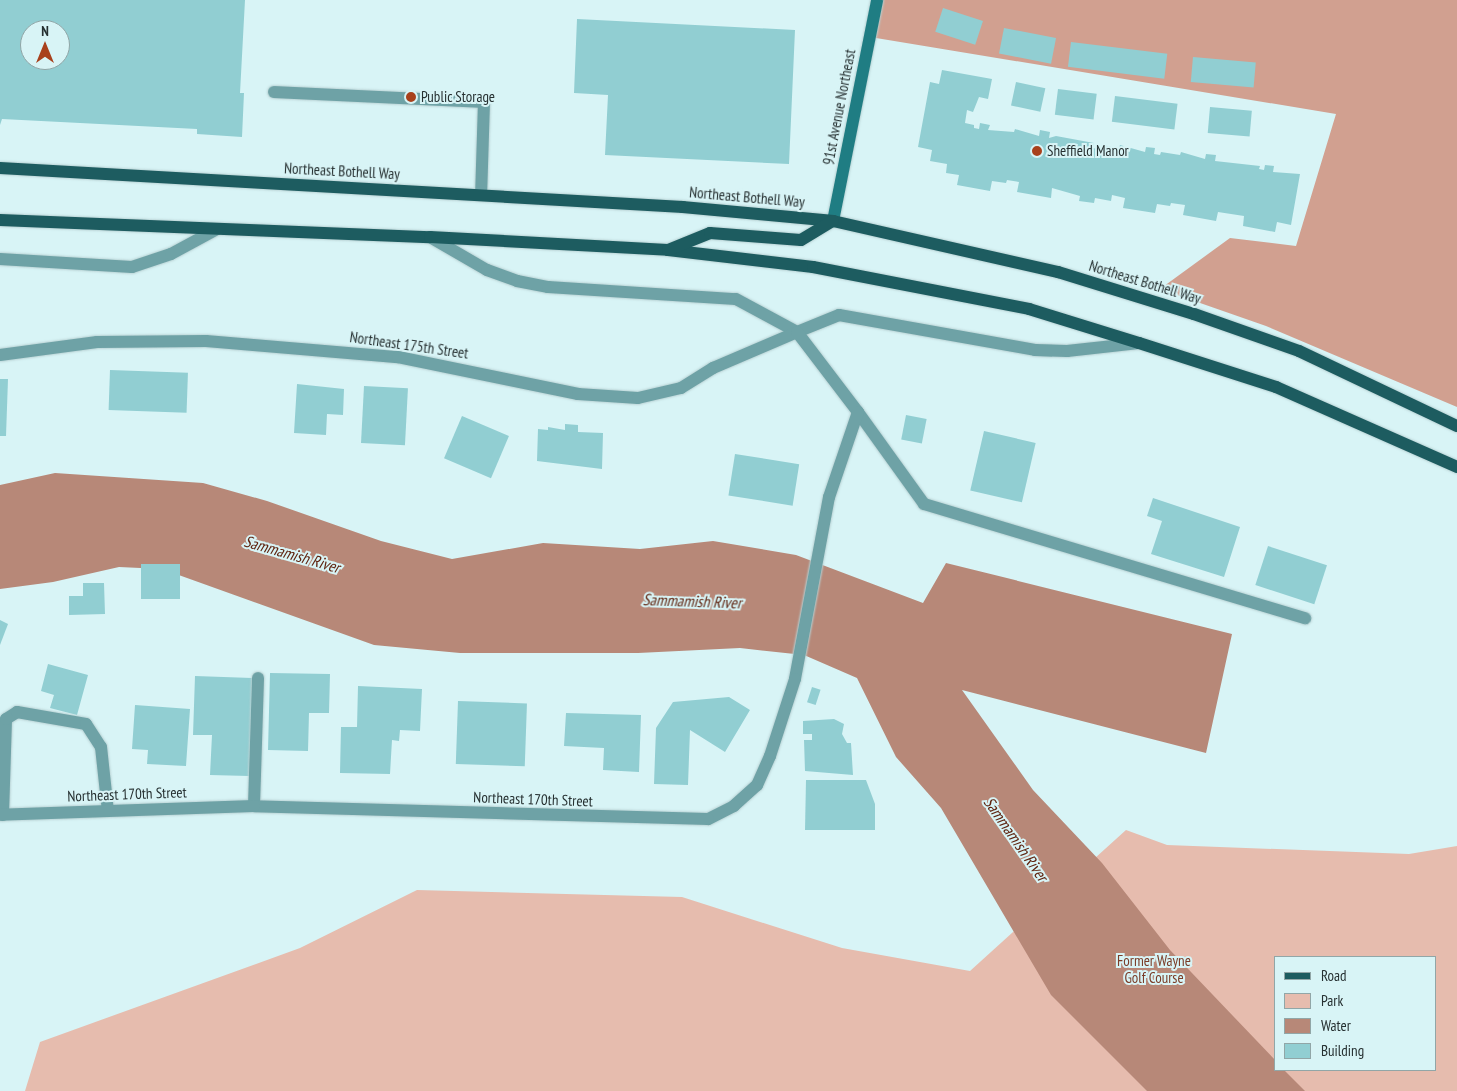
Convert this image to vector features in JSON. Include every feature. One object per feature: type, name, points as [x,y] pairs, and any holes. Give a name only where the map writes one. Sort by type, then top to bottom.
[{"type":"main road","name":"Northeast Bothell Way","points":[[0,168],[683,207],[833,221],[1058,272],[1194,314],[1299,352],[1457,426]]},
{"type":"main road","points":[[0,220],[430,237],[668,250],[813,268],[1029,309],[1276,387],[1457,467]]},
{"type":"main road","points":[[668,250],[710,233],[802,240],[833,221]]},
{"type":"street","name":"91st Avenue Northeast","points":[[833,221],[877,0]]},
{"type":"street","points":[[274,92],[484,102],[481,195]]},
{"type":"street","points":[[0,259],[132,267],[171,254],[217,229]]},
{"type":"street","points":[[430,237],[487,270],[517,281],[548,287],[736,299],[797,332],[858,412],[924,504],[1305,618]]},
{"type":"street","name":"Northeast 175th Street","points":[[0,355],[97,342],[206,341],[398,357],[578,394],[638,398],[681,388],[713,368],[838,315],[1035,350],[1067,351],[1139,343]]},
{"type":"street","name":"Northeast 170th Street","points":[[2,815],[254,806],[708,819],[734,806],[757,785],[795,679],[829,498],[858,412]]},
{"type":"street","points":[[254,806],[258,678]]},
{"type":"street","points":[[2,815],[6,719],[17,712],[86,724],[101,747],[108,811]]},
{"type":"green space","name":"Former Wayne Golf Course","points":[[1126,830],[1167,845],[1409,854],[1457,846],[1457,1091],[25,1091],[40,1042],[300,948],[417,890],[682,897],[842,948],[970,971]]},
{"type":"shaded area","points":[[877,0],[1457,0],[1457,407],[1266,326],[1160,289],[1230,238],[1296,246],[1336,114],[870,37]]},
{"type":"water","name":"Sammamish River","points":[[55,473],[203,483],[267,501],[381,541],[452,559],[543,543],[640,549],[713,541],[796,555],[923,603],[946,563],[1232,634],[1206,753],[962,690],[1033,790],[1102,863],[1170,950],[1274,1059],[1274,1071],[1285,1071],[1305,1091],[1147,1091],[1051,995],[941,808],[896,757],[857,678],[804,655],[740,648],[638,653],[460,653],[374,645],[162,569],[119,567],[53,582],[0,589],[0,485]]},
{"type":"building","points":[[0,0],[245,0],[240,93],[244,93],[242,137],[197,134],[197,129],[2,119],[0,125]]},
{"type":"building","points":[[943,8],[983,21],[975,45],[935,32]]},
{"type":"building","points":[[577,19],[795,30],[789,164],[605,155],[608,95],[574,93]]},
{"type":"building","points":[[1004,28],[1056,38],[1051,64],[999,54]]},
{"type":"building","points":[[1071,42],[1167,54],[1164,79],[1068,67]]},
{"type":"building","points":[[1193,57],[1256,62],[1254,87],[1191,82]]},
{"type":"building","name":"Sheffield Manor","points":[[942,70],[992,79],[988,99],[979,97],[973,112],[967,110],[965,123],[974,125],[974,128],[979,129],[980,123],[990,125],[988,130],[1014,132],[1015,129],[1039,136],[1040,130],[1050,132],[1049,138],[1056,136],[1094,143],[1093,148],[1101,150],[1102,145],[1119,148],[1120,145],[1145,152],[1146,147],[1155,148],[1154,154],[1160,155],[1161,152],[1180,155],[1181,152],[1205,159],[1206,154],[1216,155],[1215,161],[1260,166],[1259,169],[1264,170],[1265,165],[1274,166],[1273,172],[1300,174],[1291,225],[1277,222],[1275,232],[1243,226],[1244,216],[1218,212],[1216,221],[1183,215],[1185,205],[1171,203],[1170,206],[1157,204],[1155,213],[1123,208],[1125,198],[1112,195],[1111,201],[1095,198],[1094,203],[1079,201],[1080,196],[1052,188],[1051,198],[1017,192],[1019,182],[1007,180],[1006,183],[992,181],[990,191],[957,185],[959,175],[946,173],[947,164],[930,161],[932,150],[918,147],[930,82],[939,84]]},
{"type":"building","points":[[1016,82],[1045,88],[1040,112],[1011,105]]},
{"type":"building","points":[[1058,89],[1097,94],[1094,120],[1055,115]]},
{"type":"building","points":[[1115,96],[1178,104],[1174,129],[1112,122]]},
{"type":"building","points":[[1210,107],[1252,111],[1250,137],[1208,133]]},
{"type":"building","points":[[110,370],[188,373],[187,413],[109,410]]},
{"type":"building","points":[[0,379],[8,379],[6,436],[0,436]]},
{"type":"building","points":[[297,384],[344,389],[343,415],[327,414],[326,435],[294,433]]},
{"type":"building","points":[[364,386],[408,388],[405,445],[361,443]]},
{"type":"building","points":[[906,415],[927,419],[922,444],[901,440]]},
{"type":"building","points":[[462,416],[509,436],[491,478],[444,458]]},
{"type":"building","points":[[565,424],[578,425],[578,432],[603,433],[602,469],[537,461],[538,429],[548,430],[548,427],[565,430]]},
{"type":"building","points":[[984,431],[1036,443],[1022,502],[970,490]]},
{"type":"building","points":[[735,454],[799,464],[793,506],[728,495]]},
{"type":"building","points":[[1153,498],[1240,527],[1224,577],[1151,554],[1162,521],[1147,516]]},
{"type":"building","points":[[1268,546],[1327,565],[1314,604],[1255,585]]},
{"type":"building","points":[[141,564],[180,564],[180,599],[141,599]]},
{"type":"building","points":[[83,583],[104,583],[105,614],[69,615],[69,596],[83,596]]},
{"type":"building","points":[[0,620],[8,624],[0,645]]},
{"type":"building","points":[[48,664],[88,675],[77,715],[50,708],[54,695],[41,691]]},
{"type":"building","points":[[270,673],[330,674],[329,713],[309,713],[308,751],[268,750]]},
{"type":"building","points":[[195,676],[252,678],[249,776],[210,775],[212,735],[193,735]]},
{"type":"building","points":[[358,686],[422,689],[420,731],[400,730],[399,741],[392,740],[390,774],[340,773],[341,727],[357,727]]},
{"type":"building","points":[[812,687],[821,690],[816,705],[807,702]]},
{"type":"building","points":[[729,697],[750,710],[725,752],[690,730],[688,785],[654,784],[656,728],[673,702]]},
{"type":"building","points":[[458,701],[527,703],[525,766],[456,764]]},
{"type":"building","points":[[135,705],[190,709],[186,766],[147,764],[148,750],[132,749]]},
{"type":"building","points":[[566,713],[641,715],[639,772],[603,770],[604,748],[564,746]]},
{"type":"building","points":[[834,719],[844,724],[842,734],[847,743],[851,743],[853,775],[805,771],[804,740],[812,740],[812,734],[803,734],[803,721]]},
{"type":"building","points":[[806,780],[866,780],[875,804],[875,830],[805,830]]},
{"type":"place","name":"Public Storage","points":[[411,97]]},
{"type":"place","name":"Sheffield Manor","points":[[1037,151]]}]
